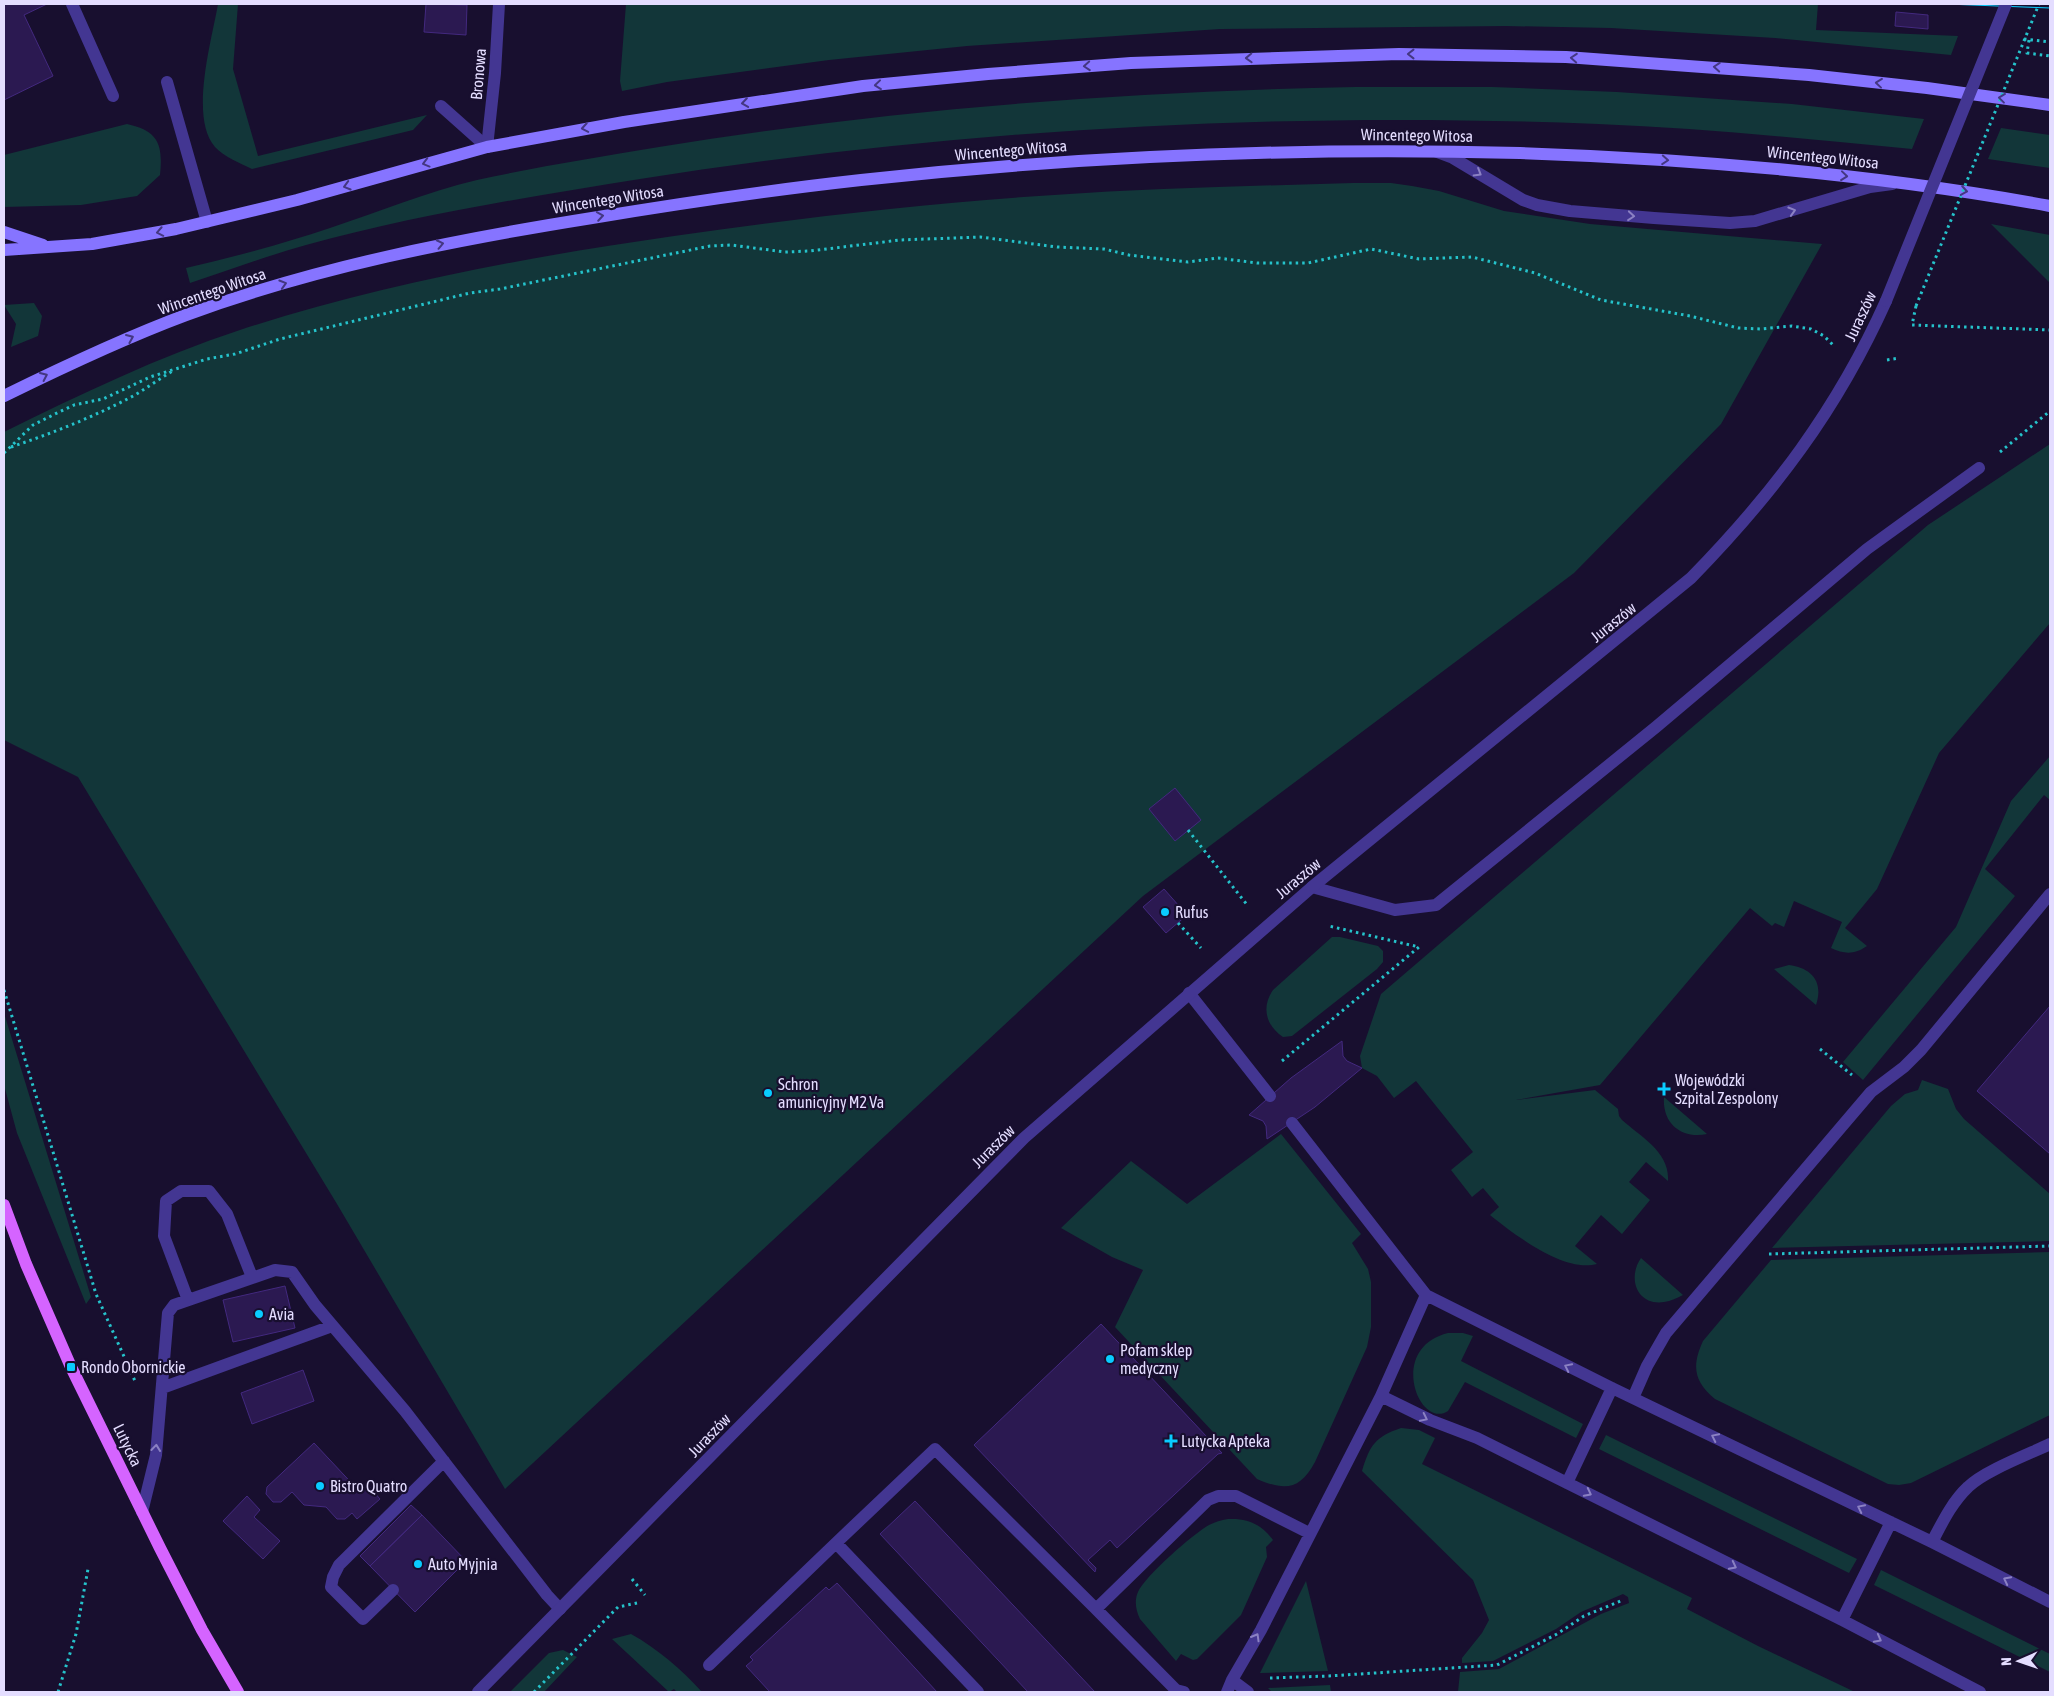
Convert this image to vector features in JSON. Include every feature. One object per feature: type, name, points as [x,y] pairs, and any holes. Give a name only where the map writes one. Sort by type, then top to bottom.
[{"type":"main road","points":[[4,250],[92,244],[207,222],[297,200],[487,147],[668,114],[914,81],[1131,63],[1409,54],[1547,57],[1712,67],[1927,88],[2050,105]]},
{"type":"main road","name":"Wincentego Witosa","points":[[4,396],[104,349],[181,317],[316,274],[416,249],[552,224],[744,194],[945,171],[1079,160],[1289,151],[1434,151],[1549,154],[1672,160],[1800,171],[1900,182],[2050,206]]},
{"type":"main road","points":[[4,232],[50,248]]},
{"type":"main road","name":"Lutycka","points":[[4,1205],[26,1264],[62,1346],[142,1512],[202,1630],[238,1692]]},
{"type":"street","points":[[72,4],[113,96]]},
{"type":"street","name":"Bronowa","points":[[487,147],[495,73],[499,4]]},
{"type":"street","name":"Juraszów","points":[[478,1692],[1024,1138],[1312,887],[1690,578],[1729,539],[1788,469],[1817,427],[1873,330],[2006,4]]},
{"type":"street","points":[[167,82],[207,222]]},
{"type":"street","points":[[441,106],[487,147]]},
{"type":"street","points":[[1434,151],[1453,158],[1523,200],[1537,205],[1570,211],[1682,220],[1730,223],[1755,221],[1870,188],[1900,182]]},
{"type":"street","points":[[1312,887],[1395,910],[1436,906],[1656,727],[1867,549],[1979,468]]},
{"type":"street","points":[[1633,1398],[1647,1366],[1666,1333],[1871,1092],[1904,1067],[1921,1050],[2050,894]]},
{"type":"street","points":[[1190,992],[1270,1096]]},
{"type":"street","points":[[1292,1123],[1426,1295],[1612,1388],[1932,1542],[2050,1602]]},
{"type":"street","points":[[188,1300],[164,1236],[166,1201],[181,1191],[209,1191],[227,1214],[252,1278]]},
{"type":"street","points":[[142,1512],[156,1455],[168,1313],[174,1305],[275,1270],[292,1272],[315,1305],[405,1411],[547,1595],[560,1609]]},
{"type":"street","points":[[1227,1692],[1261,1630],[1309,1533],[1381,1396],[1426,1295]]},
{"type":"street","points":[[162,1388],[332,1326]]},
{"type":"street","points":[[1567,1483],[1612,1388]]},
{"type":"street","points":[[1381,1396],[1430,1420],[1478,1438],[1842,1620],[1980,1692]]},
{"type":"street","points":[[1932,1542],[1950,1510],[1968,1486],[2050,1444]]},
{"type":"street","points":[[709,1665],[935,1449],[1178,1692]]},
{"type":"street","points":[[393,1590],[363,1618],[331,1588],[333,1577],[339,1565],[444,1461]]},
{"type":"street","points":[[1096,1609],[1208,1500],[1218,1496],[1236,1496],[1309,1533]]},
{"type":"street","points":[[1842,1620],[1891,1522]]},
{"type":"street","points":[[836,1543],[978,1692]]},
{"type":"street","points":[[1232,1680],[1248,1692]]},
{"type":"path","points":[[2039,4],[2027,39],[1916,306],[1912,325],[2050,330]]},
{"type":"path","points":[[2027,39],[2050,42]]},
{"type":"path","points":[[2027,39],[2027,53],[2050,56]]},
{"type":"path","points":[[4,453],[33,425],[59,412],[74,405],[103,399],[150,376],[180,366],[235,354],[280,339],[470,293],[603,269],[689,250],[730,245],[785,252],[900,240],[980,237],[1057,247],[1104,250],[1188,262],[1218,258],[1257,263],[1308,263],[1371,248],[1419,259],[1472,257],[1535,273],[1601,300],[1690,316],[1738,328],[1761,329],[1792,326],[1812,329],[1824,336],[1855,363]]},
{"type":"path","points":[[8,448],[100,412],[136,394],[180,366]]},
{"type":"path","points":[[1979,468],[2050,411]]},
{"type":"path","points":[[1188,830],[1248,906]]},
{"type":"path","points":[[1178,923],[1202,948]]},
{"type":"path","points":[[1282,1061],[1419,947],[1329,926]]},
{"type":"path","points":[[4,990],[96,1294],[137,1384]]},
{"type":"path","points":[[1820,1049],[1855,1078]]},
{"type":"path","points":[[1766,1254],[2050,1246]]},
{"type":"path","points":[[58,1692],[76,1634],[88,1569]]},
{"type":"path","points":[[632,1579],[645,1595]]},
{"type":"path","points":[[1232,1680],[1497,1665],[1557,1634],[1584,1616],[1623,1600]]},
{"type":"path","points":[[534,1692],[618,1607],[637,1603]]},
{"type":"green space","points":[[218,4],[238,4],[233,69],[258,156],[427,115],[413,130],[252,169],[232,160],[215,147],[207,134],[204,117],[204,78]]},
{"type":"green space","points":[[626,4],[1818,4],[1816,30],[1958,36],[1951,55],[1775,38],[1611,28],[1506,26],[1220,29],[967,46],[829,60],[667,82],[622,91],[620,81]]},
{"type":"green space","points":[[1355,87],[1492,87],[1617,92],[1792,104],[1924,119],[1912,149],[1677,128],[1478,121],[1358,120],[1238,123],[998,136],[878,147],[759,162],[640,179],[472,208],[347,234],[262,258],[190,283],[186,268],[294,239],[421,196],[477,180],[545,166],[659,147],[832,122],[1006,105],[1180,93]]},
{"type":"green space","points":[[127,124],[138,127],[152,135],[157,141],[161,155],[160,175],[137,196],[81,205],[4,207],[4,155]]},
{"type":"green space","points":[[2001,128],[2050,135],[2050,168],[1988,159]]},
{"type":"green space","points":[[1391,183],[1412,186],[1439,191],[1504,211],[1590,224],[1822,244],[1721,424],[1574,573],[1143,896],[505,1489],[337,1204],[78,777],[4,740],[4,432],[150,364],[240,330],[347,299],[401,286],[564,253],[816,217],[1006,198]]},
{"type":"green space","points":[[1991,224],[2050,235],[2050,283]]},
{"type":"green space","points":[[34,303],[42,316],[38,336],[11,347],[16,324],[4,305]]},
{"type":"green space","points":[[2050,444],[2050,623],[1939,753],[1877,889],[1845,928],[1867,946],[1849,953],[1831,948],[1842,922],[1794,901],[1784,927],[1775,923],[1772,926],[1750,908],[1600,1085],[1516,1100],[1595,1090],[1618,1109],[1622,1120],[1659,1153],[1667,1171],[1668,1181],[1646,1162],[1629,1182],[1650,1200],[1622,1234],[1601,1215],[1575,1246],[1597,1264],[1570,1263],[1555,1258],[1526,1242],[1490,1215],[1499,1207],[1483,1188],[1472,1197],[1451,1170],[1473,1152],[1416,1081],[1394,1098],[1377,1076],[1362,1068],[1360,1056],[1381,994],[1928,525]]},
{"type":"green space","points":[[2050,756],[2050,800],[2044,795],[1985,869],[2015,896],[1863,1080],[1843,1062],[1956,927],[2011,801]]},
{"type":"green space","points":[[1332,937],[1340,937],[1378,946],[1383,951],[1383,962],[1377,969],[1292,1036],[1283,1037],[1277,1033],[1269,1022],[1266,1009],[1269,996],[1273,990]]},
{"type":"green space","points":[[1789,965],[1804,969],[1814,977],[1818,989],[1816,1005],[1774,969]]},
{"type":"green space","points":[[4,1013],[91,1297],[86,1304],[17,1133],[4,1085]]},
{"type":"green space","points":[[1922,1080],[1948,1089],[1956,1109],[1964,1119],[2050,1194],[2050,1241],[1772,1248],[1891,1106],[1905,1094],[1918,1090]]},
{"type":"green space","points":[[1664,1097],[1707,1134],[1689,1134],[1675,1128],[1666,1115]]},
{"type":"green space","points":[[1281,1134],[1361,1234],[1352,1243],[1368,1269],[1371,1282],[1371,1327],[1367,1347],[1315,1462],[1304,1478],[1291,1486],[1276,1485],[1257,1479],[1115,1327],[1143,1270],[1112,1257],[1061,1228],[1131,1161],[1187,1204]]},
{"type":"green space","points":[[2050,1252],[2050,1415],[1911,1483],[1888,1484],[1715,1399],[1702,1386],[1699,1379],[1696,1365],[1703,1341],[1771,1260]]},
{"type":"green space","points":[[1641,1258],[1683,1295],[1667,1302],[1655,1302],[1647,1300],[1641,1295],[1635,1282],[1635,1274]]},
{"type":"green space","points":[[1448,1333],[1463,1333],[1473,1336],[1461,1361],[1583,1424],[1576,1438],[1465,1382],[1448,1411],[1437,1414],[1427,1409],[1419,1399],[1414,1385],[1414,1369],[1418,1354],[1429,1341]]},
{"type":"green space","points":[[1401,1428],[1419,1430],[1435,1438],[1422,1464],[1692,1598],[1687,1609],[1758,1646],[1855,1692],[1458,1692],[1460,1672],[1499,1669],[1601,1614],[1629,1603],[1628,1597],[1623,1594],[1581,1612],[1556,1629],[1493,1661],[1462,1663],[1462,1658],[1482,1633],[1489,1620],[1473,1580],[1362,1471],[1371,1448],[1375,1443],[1385,1435]]},
{"type":"green space","points":[[1606,1435],[1857,1559],[1849,1573],[1599,1449]]},
{"type":"green space","points":[[1228,1519],[1248,1521],[1264,1530],[1273,1540],[1266,1547],[1267,1557],[1241,1615],[1197,1659],[1193,1660],[1181,1654],[1176,1661],[1140,1619],[1136,1606],[1138,1592],[1159,1566],[1192,1537],[1209,1525]]},
{"type":"green space","points":[[1881,1570],[2050,1654],[2050,1672],[1874,1585]]},
{"type":"green space","points":[[1306,1581],[1328,1671],[1260,1673]]},
{"type":"green space","points":[[631,1634],[669,1660],[702,1692],[677,1692],[674,1689],[669,1692],[612,1639]]},
{"type":"green space","points":[[563,1650],[577,1657],[544,1692],[510,1692],[549,1653]]},
{"type":"green space","points":[[1330,1685],[1331,1692],[1272,1692],[1268,1688]]},
{"type":"building","points":[[4,4],[47,4],[24,15],[53,76],[4,100]]},
{"type":"building","points":[[426,4],[467,5],[466,35],[424,32]]},
{"type":"building","points":[[1896,12],[1928,15],[1928,29],[1895,26]]},
{"type":"building","points":[[1175,788],[1201,820],[1175,841],[1149,809]]},
{"type":"building","points":[[1164,889],[1187,915],[1166,933],[1143,907]]},
{"type":"building","points":[[2050,1006],[2050,1154],[1977,1091]]},
{"type":"building","points":[[1342,1041],[1343,1056],[1347,1061],[1362,1068],[1315,1107],[1267,1139],[1266,1126],[1263,1121],[1249,1115],[1291,1078]]},
{"type":"building","name":"Avia","points":[[285,1286],[295,1328],[233,1342],[223,1300]]},
{"type":"building","points":[[1101,1324],[1222,1453],[1218,1454],[1117,1548],[1110,1540],[1088,1560],[1096,1568],[1095,1572],[974,1445]]},
{"type":"building","points":[[303,1370],[314,1401],[252,1424],[241,1393]]},
{"type":"building","points":[[314,1443],[359,1491],[367,1484],[380,1499],[357,1519],[352,1513],[345,1519],[337,1519],[326,1507],[304,1505],[292,1492],[281,1502],[273,1502],[266,1494],[267,1487]]},
{"type":"building","points":[[247,1496],[260,1510],[254,1517],[280,1541],[263,1559],[223,1521]]},
{"type":"building","points":[[915,1501],[1095,1692],[1028,1692],[880,1534]]},
{"type":"building","points":[[411,1505],[422,1515],[370,1566],[360,1556]]},
{"type":"building","name":"Auto Myjnia","points":[[422,1515],[466,1561],[415,1612],[370,1566]]},
{"type":"building","points":[[837,1583],[937,1692],[770,1692],[746,1666],[753,1660],[750,1657],[826,1587],[829,1590]]},
{"type":"tram line","points":[[1946,4],[2050,8]]},
{"type":"place","name":"Rufus","points":[[1165,912]]},
{"type":"place","name":"Wojewódzki Szpital Zespolony","points":[[1664,1089]]},
{"type":"place","name":"Schron amunicyjny M2 Va","points":[[768,1093]]},
{"type":"place","name":"Avia","points":[[259,1314]]},
{"type":"place","name":"Pofam sklep medyczny","points":[[1110,1359]]},
{"type":"place","name":"Rondo Obornickie","points":[[71,1367]]},
{"type":"place","name":"Lutycka Apteka","points":[[1171,1441]]},
{"type":"place","name":"Bistro Quatro","points":[[320,1486]]},
{"type":"place","name":"Auto Myjnia","points":[[418,1564]]}]
